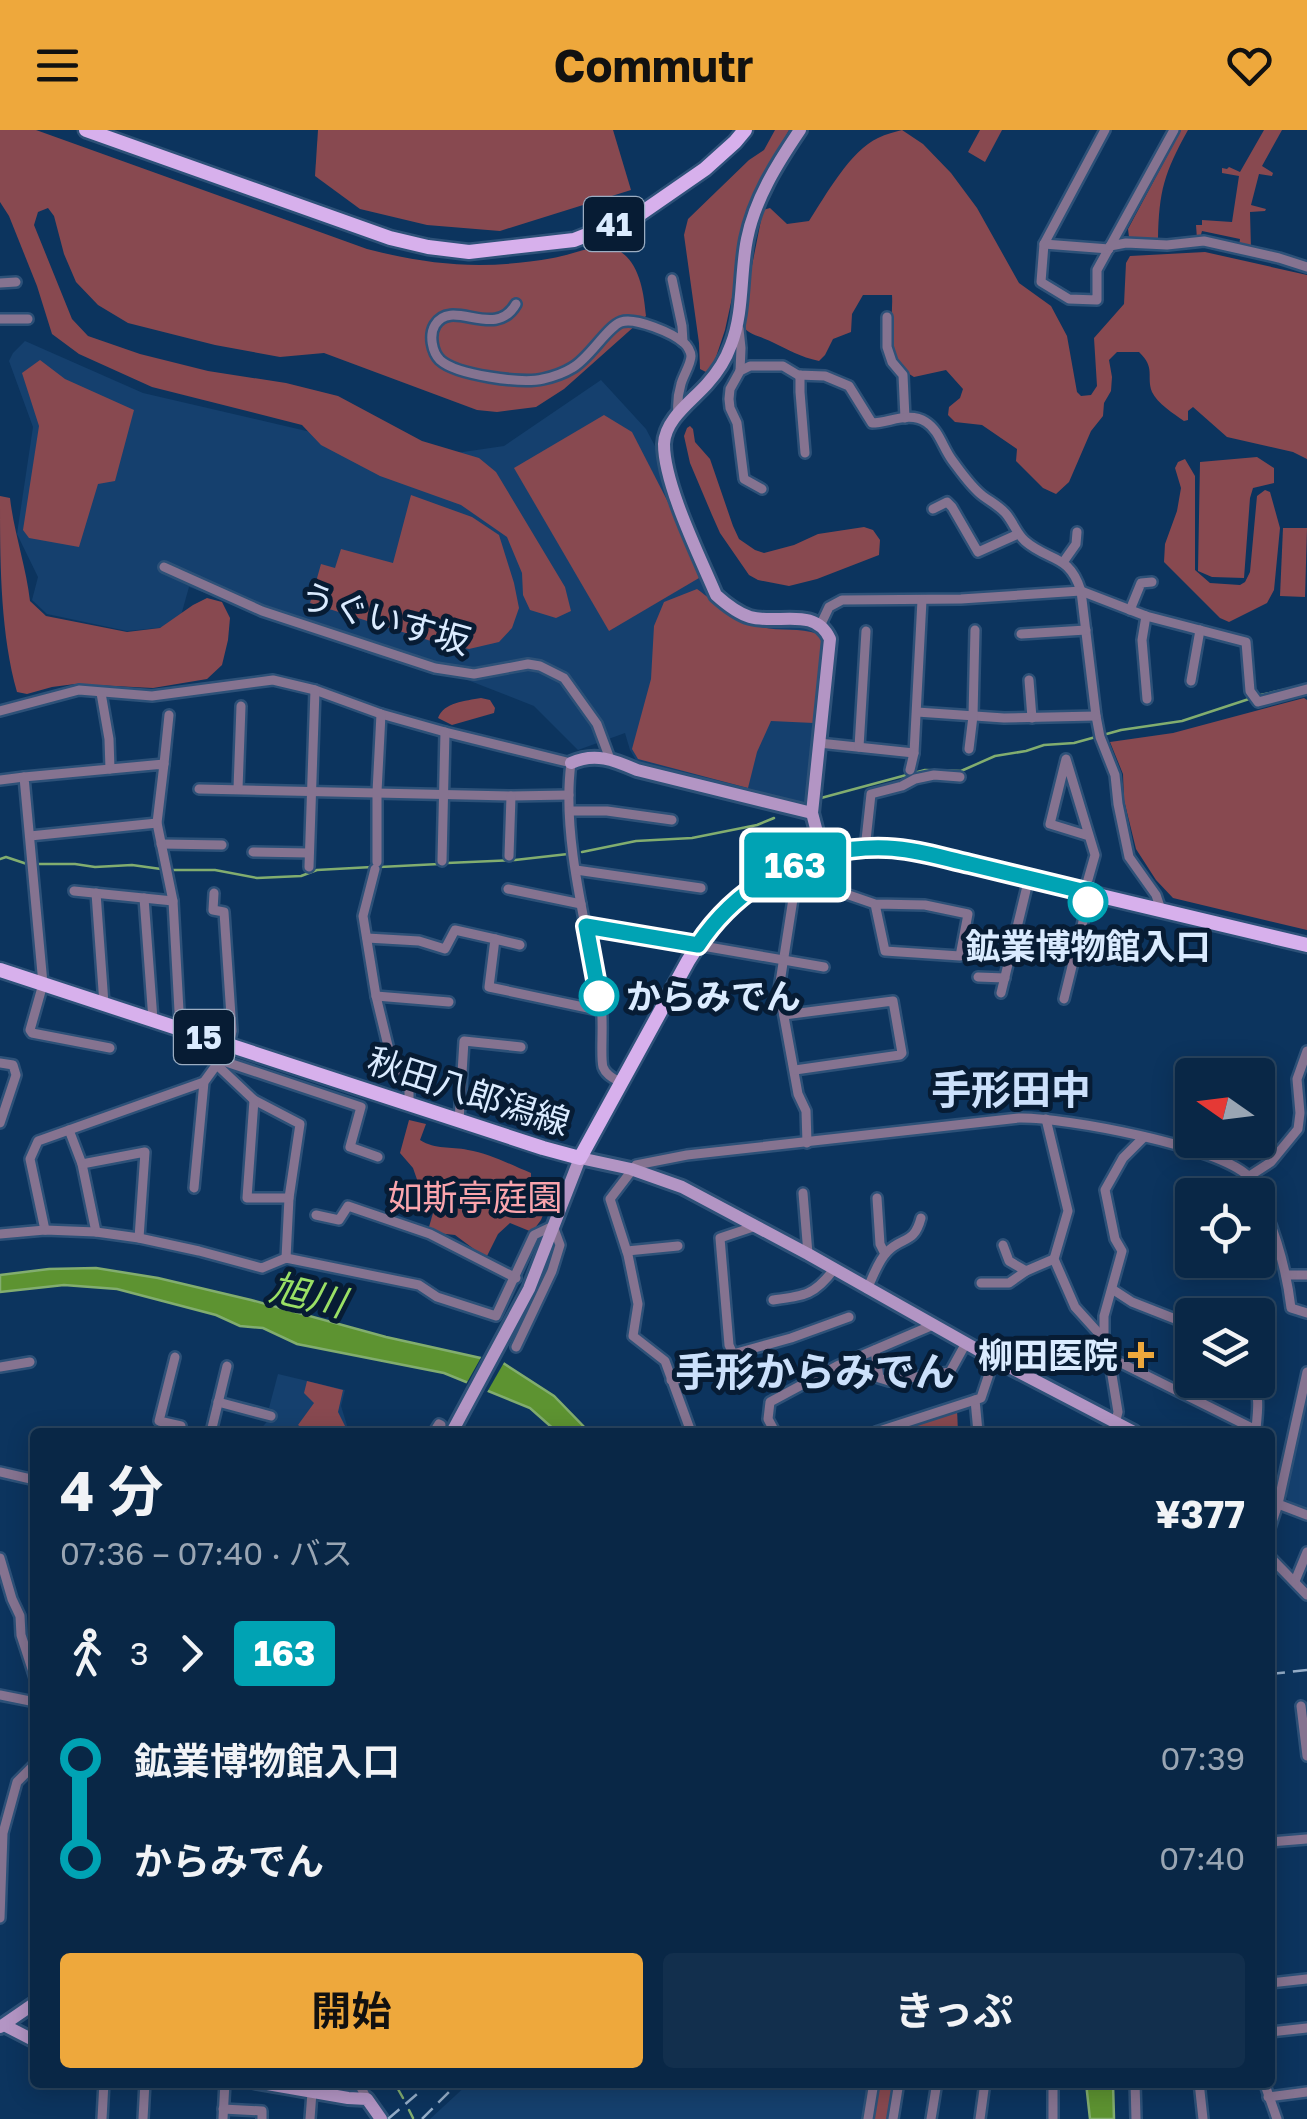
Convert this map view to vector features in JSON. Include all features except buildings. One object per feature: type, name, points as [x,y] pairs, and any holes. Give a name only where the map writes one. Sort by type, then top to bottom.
[{"type":"main road","name":"41","points":[[86,130],[390,238],[470,252],[574,240],[640,214],[704,170],[740,136]]},
{"type":"main road","name":"秋田八郎潟線","points":[[0,970],[580,1158],[712,926],[766,879],[823,855],[865,848],[908,850],[1307,945]]},
{"type":"street","points":[[800,130],[760,197],[746,243],[732,343],[709,382],[669,426],[664,442],[672,488],[716,595],[750,617],[811,620],[821,624],[830,638],[812,814],[823,855]]},
{"type":"street","points":[[1104,130],[1044,244],[1041,282],[1069,299],[1097,300],[1097,270],[1174,130]]},
{"type":"street","points":[[1044,244],[1110,248],[1126,242],[1167,245],[1204,240],[1307,267]]},
{"type":"street","points":[[672,280],[683,342]]},
{"type":"street","points":[[0,283],[16,282]]},
{"type":"street","points":[[516,304],[497,320],[458,314],[443,317],[435,325],[433,335],[436,355],[444,364],[474,375],[541,380],[574,368],[616,323],[640,322],[683,342],[691,352],[681,385],[678,414]]},
{"type":"street","points":[[738,314],[740,371],[730,389],[730,408],[737,423],[744,479],[762,489]]},
{"type":"street","points":[[887,317],[887,347],[903,376],[904,418]]},
{"type":"street","points":[[0,319],[28,319]]},
{"type":"street","points":[[740,371],[750,366],[783,366],[800,375],[825,376],[848,386],[872,423],[904,418],[924,420],[980,494],[1006,512],[1018,534],[1027,543],[1064,561],[1081,591],[1099,734],[1115,774],[1129,857],[1156,895],[1161,910]]},
{"type":"street","points":[[800,375],[805,454]]},
{"type":"street","points":[[933,509],[947,502],[978,552],[1018,534]]},
{"type":"street","points":[[1064,561],[1076,544],[1077,532]]},
{"type":"street","name":"うぐいす坂","points":[[164,567],[262,611],[436,668],[474,674],[528,664],[540,666],[564,678],[597,724],[610,759]]},
{"type":"street","points":[[1130,610],[1141,582],[1152,582]]},
{"type":"street","points":[[821,624],[829,607],[842,600],[922,600],[1081,591],[1146,616],[1246,642],[1252,694],[1258,702],[1307,688]]},
{"type":"street","points":[[910,770],[922,600]]},
{"type":"street","points":[[1146,616],[1142,640],[1148,699]]},
{"type":"street","points":[[859,747],[866,630]]},
{"type":"street","points":[[969,749],[975,630]]},
{"type":"street","points":[[1021,634],[1086,630]]},
{"type":"street","points":[[1191,681],[1200,630]]},
{"type":"street","points":[[0,711],[79,690],[152,696],[273,680],[445,732],[570,763],[596,757],[610,759],[637,770],[812,814]]},
{"type":"street","points":[[1029,680],[1032,718]]},
{"type":"street","points":[[309,867],[315,690]]},
{"type":"street","points":[[101,693],[110,769]]},
{"type":"street","points":[[238,790],[241,706]]},
{"type":"street","points":[[917,712],[1032,718],[1096,716]]},
{"type":"street","points":[[381,714],[376,866],[363,916],[376,996],[390,1054],[409,1086],[408,1105]]},
{"type":"street","points":[[169,715],[158,823],[173,901],[180,1029]]},
{"type":"street","points":[[442,860],[445,732]]},
{"type":"street","points":[[819,743],[914,753]]},
{"type":"street","points":[[1064,1000],[1095,856],[1066,759],[1050,824],[1089,836]]},
{"type":"street","points":[[570,763],[576,870],[602,1011],[602,1065],[607,1074],[620,1082]]},
{"type":"street","points":[[0,780],[164,764]]},
{"type":"street","points":[[865,848],[871,794],[934,775],[960,778]]},
{"type":"street","points":[[24,777],[43,984],[30,1030],[110,1048]]},
{"type":"street","points":[[198,789],[569,795]]},
{"type":"street","points":[[508,856],[511,796]]},
{"type":"street","points":[[570,811],[672,820]]},
{"type":"street","points":[[30,836],[158,823]]},
{"type":"street","points":[[161,844],[222,844]]},
{"type":"street","points":[[254,852],[309,853]]},
{"type":"street","points":[[790,866],[795,886],[779,990],[798,1094],[806,1110],[806,1143]]},
{"type":"street","points":[[576,870],[700,888]]},
{"type":"street","points":[[1002,993],[1029,878]]},
{"type":"street","points":[[795,886],[846,894],[875,904],[926,905],[968,914],[960,956],[885,951],[875,904]]},
{"type":"street","points":[[508,888],[582,904]]},
{"type":"street","points":[[74,891],[173,901]]},
{"type":"street","points":[[96,892],[104,1004]]},
{"type":"street","points":[[214,893],[213,910],[224,912],[232,1031],[229,1046]]},
{"type":"street","points":[[144,898],[152,1020]]},
{"type":"street","points":[[586,926],[824,967]]},
{"type":"street","points":[[366,938],[419,942],[445,949],[454,930],[520,945]]},
{"type":"street","points":[[495,939],[489,987],[602,1011]]},
{"type":"street","points":[[978,976],[1005,978]]},
{"type":"street","points":[[376,996],[448,1002]]},
{"type":"street","points":[[784,1015],[894,1001],[900,1055],[795,1070]]},
{"type":"street","points":[[459,1121],[464,1041],[521,1047]]},
{"type":"street","points":[[1248,1177],[1272,1162],[1295,1136],[1300,1121],[1297,1078],[1307,1051]]},
{"type":"street","points":[[194,1188],[204,1082],[220,1060],[362,1107],[350,1148],[378,1157]]},
{"type":"street","points":[[267,1076],[272,1060]]},
{"type":"street","points":[[0,1063],[13,1066],[16,1074],[0,1123]]},
{"type":"street","points":[[217,1065],[254,1100],[300,1124],[288,1198],[286,1258]]},
{"type":"street","points":[[45,1230],[30,1159],[38,1140],[204,1082]]},
{"type":"street","points":[[254,1100],[247,1198],[288,1198]]},
{"type":"street","points":[[689,1428],[665,1360],[633,1336],[638,1304],[627,1251],[610,1199],[631,1169],[687,1155],[1013,1119],[1098,1126],[1144,1137],[1216,1158],[1248,1177],[1281,1250],[1291,1308],[1307,1313]]},
{"type":"street","points":[[1046,1119],[1068,1210],[1054,1259],[1075,1307],[1104,1340]]},
{"type":"street","points":[[69,1130],[82,1164],[96,1232]]},
{"type":"street","points":[[444,1428],[466,1408],[528,1289],[580,1158],[631,1169],[682,1187],[1115,1428],[1118,1412],[1104,1340],[1104,1316],[1122,1251],[1115,1239],[1104,1190],[1123,1158],[1144,1137]]},
{"type":"street","points":[[82,1164],[145,1152],[139,1238]]},
{"type":"street","points":[[803,1192],[808,1254]]},
{"type":"street","points":[[876,1198],[884,1254]]},
{"type":"street","points":[[316,1216],[339,1220],[348,1206],[430,1234],[516,1278]]},
{"type":"street","points":[[867,1289],[884,1254],[895,1244],[910,1239],[922,1218]]},
{"type":"street","points":[[0,1234],[45,1230],[96,1232],[139,1238],[262,1268],[286,1258],[418,1285],[437,1296],[496,1316],[534,1236],[553,1226]]},
{"type":"street","points":[[516,1347],[552,1271],[560,1244],[553,1226]]},
{"type":"street","points":[[756,1226],[720,1238],[733,1354],[849,1318]]},
{"type":"street","points":[[1003,1245],[1009,1260],[1026,1271]]},
{"type":"street","points":[[627,1251],[678,1246]]},
{"type":"street","points":[[981,1282],[1009,1283],[1054,1259]]},
{"type":"street","points":[[773,1300],[812,1294],[834,1269]]},
{"type":"street","points":[[1287,1275],[1307,1275]]},
{"type":"street","points":[[1112,1289],[1132,1302],[1175,1319]]},
{"type":"street","points":[[773,1428],[768,1419],[770,1402],[838,1366],[934,1325]]},
{"type":"street","points":[[875,1350],[879,1378],[888,1380],[950,1372],[966,1343]]},
{"type":"street","points":[[174,1357],[159,1421],[180,1428]]},
{"type":"street","points":[[1110,1357],[1250,1428]]},
{"type":"street","points":[[888,1428],[981,1398],[994,1359]]},
{"type":"street","points":[[0,1367],[30,1362]]},
{"type":"street","points":[[212,1428],[227,1366]]},
{"type":"street","points":[[1275,1499],[1307,1372]]},
{"type":"street","points":[[671,1380],[714,1373]]},
{"type":"street","points":[[1256,1428],[1258,1398]]},
{"type":"street","points":[[975,1400],[978,1428]]},
{"type":"street","points":[[218,1402],[271,1416]]},
{"type":"street","points":[[0,1472],[30,1479]]},
{"type":"street","points":[[1275,1503],[1307,1515]]},
{"type":"street","points":[[1295,1581],[1307,1552]]},
{"type":"street","points":[[0,1558],[2,1574],[20,1616],[21,1635],[30,1663]]},
{"type":"street","points":[[1275,1562],[1307,1596]]},
{"type":"street","points":[[0,1695],[30,1701]]},
{"type":"street","points":[[1300,1706],[1307,1756]]},
{"type":"street","points":[[0,1918],[4,1810],[17,1782],[30,1769]]},
{"type":"street","points":[[1275,1842],[1307,1839]]},
{"type":"street","points":[[1275,1982],[1307,1979]]},
{"type":"street","points":[[1,2024],[30,2006]]},
{"type":"street","points":[[1,2024],[30,2038]]},
{"type":"street","points":[[1275,2031],[1307,2028]]},
{"type":"street","points":[[102,2119],[104,2088]]},
{"type":"street","points":[[143,2119],[145,2088]]},
{"type":"street","points":[[224,2088],[223,2114],[262,2111],[262,2119]]},
{"type":"street","points":[[290,2088],[366,2098]]},
{"type":"street","points":[[361,2088],[381,2119]]},
{"type":"street","points":[[868,2119],[873,2088]]},
{"type":"street","points":[[893,2119],[898,2088]]},
{"type":"street","points":[[931,2119],[936,2088]]},
{"type":"street","points":[[980,2119],[984,2088]]},
{"type":"street","points":[[1053,2088],[1053,2119]]},
{"type":"street","points":[[1136,2088],[1136,2119]]},
{"type":"street","points":[[1200,2088],[1204,2119]]},
{"type":"street","points":[[1266,2088],[1277,2119]]},
{"type":"street","points":[[310,2119],[312,2092]]},
{"type":"street","points":[[1268,2096],[1307,2092]]},
{"type":"shaded area","points":[[25,341],[143,393],[422,458],[504,446],[601,380],[646,429],[656,448],[663,479],[711,598],[731,614],[761,626],[805,627],[819,633],[824,644],[810,791],[803,805],[637,762],[625,733],[578,750],[534,706],[465,679],[380,658],[189,587],[178,626],[127,631],[47,614],[32,600],[38,577],[17,534],[33,427],[9,361]]},
{"type":"shaded area","points":[[96,1268],[158,1278],[503,1363],[554,1396],[585,1428],[552,1428],[530,1408],[444,1373],[297,1344],[263,1328],[240,1326],[216,1315],[117,1289],[64,1285],[0,1292],[0,1275]]},
{"type":"shaded area","points":[[278,1374],[345,1390],[341,1406],[348,1428],[262,1428],[276,1411],[269,1408]]},
{"type":"shaded area","points":[[1307,1385],[1307,1512],[1291,1507],[1284,1491]]},
{"type":"shaded area","points":[[464,2088],[869,2088],[865,2119],[430,2119]]},
{"type":"shaded area","points":[[1087,2088],[1113,2088],[1114,2119],[1090,2119]]},
{"type":"green space","points":[[0,130],[36,130],[391,255],[482,265],[528,262],[597,247],[621,252],[637,272],[646,316],[564,389],[536,407],[497,412],[477,410],[324,353],[280,357],[128,323],[98,305],[76,282],[48,208],[38,212],[34,225],[72,319],[88,336],[208,371],[338,396],[422,441],[479,458],[496,472],[565,587],[571,611],[556,618],[530,610],[523,595],[522,573],[507,537],[461,505],[380,476],[321,445],[302,425],[152,387],[79,354],[52,334],[37,286],[0,202]]},
{"type":"green space","points":[[318,130],[613,130],[631,190],[500,231],[427,225],[360,209],[315,176]]},
{"type":"green space","points":[[775,130],[789,130],[756,191],[743,232],[725,330],[712,369],[706,372],[700,369],[684,235],[688,219],[764,150]]},
{"type":"green space","points":[[902,130],[923,144],[951,173],[977,208],[1019,283],[1051,306],[1067,336],[1081,396],[1091,395],[1097,386],[1094,338],[1124,304],[1126,263],[1130,256],[1205,252],[1307,275],[1307,459],[1293,452],[1227,437],[1193,407],[1184,421],[1154,396],[1147,363],[1139,352],[1117,352],[1109,360],[1111,391],[1104,403],[1103,416],[1091,431],[1069,482],[1056,494],[1043,488],[1016,461],[1017,449],[982,425],[955,422],[948,415],[949,407],[960,398],[963,389],[946,370],[914,377],[903,369],[892,351],[892,295],[863,295],[852,314],[851,332],[833,339],[819,361],[745,329],[744,306],[763,210],[770,208],[787,224],[809,221],[858,153],[878,138]]},
{"type":"green space","points":[[980,130],[1002,130],[985,162],[968,152]]},
{"type":"green space","points":[[1181,130],[1188,130],[1164,183],[1158,239],[1129,237],[1128,229]]},
{"type":"green space","points":[[1264,130],[1282,130],[1262,166],[1272,176],[1259,174],[1251,205],[1266,209],[1250,212],[1251,249],[1239,246],[1240,239],[1202,231],[1197,239],[1196,225],[1202,225],[1202,220],[1232,222],[1239,176],[1222,173],[1222,168],[1240,172]]},
{"type":"green space","points":[[40,360],[65,379],[134,410],[115,481],[98,484],[79,547],[29,538],[23,530],[39,426],[22,373]]},
{"type":"green space","points":[[604,415],[632,432],[687,539],[699,578],[609,631],[514,468]]},
{"type":"green space","points":[[690,426],[695,442],[710,459],[739,539],[755,550],[764,553],[818,534],[864,527],[873,530],[880,540],[879,555],[789,586],[749,575],[720,533],[690,463],[684,436]]},
{"type":"green space","points":[[1257,457],[1274,468],[1274,483],[1253,488],[1244,578],[1212,577],[1198,571],[1200,462]]},
{"type":"green space","points":[[1185,459],[1195,476],[1195,570],[1210,583],[1245,582],[1250,572],[1257,496],[1265,490],[1270,492],[1280,528],[1274,590],[1267,603],[1229,622],[1220,618],[1164,562],[1165,544],[1181,488],[1175,468]]},
{"type":"green space","points":[[411,495],[472,517],[499,535],[519,608],[512,628],[499,642],[469,649],[310,603],[321,564],[335,568],[341,549],[393,563]]},
{"type":"green space","points":[[0,496],[10,498],[30,601],[46,616],[127,632],[160,628],[207,598],[222,602],[230,618],[222,665],[207,679],[153,688],[75,684],[27,694],[17,692],[4,620]]},
{"type":"green space","points":[[1283,528],[1307,528],[1305,597],[1280,596]]},
{"type":"green space","points":[[697,589],[743,621],[818,634],[823,644],[814,723],[771,721],[757,752],[748,788],[638,759],[632,749],[651,679],[654,626],[664,602]]},
{"type":"green space","points":[[481,698],[490,700],[494,713],[452,725],[438,718],[450,705]]},
{"type":"green space","points":[[1304,698],[1307,930],[1173,898],[1136,849],[1124,800],[1123,774],[1110,742],[1173,733]]},
{"type":"green space","name":"如斯亭庭園","points":[[409,1120],[426,1124],[420,1140],[437,1147],[492,1156],[531,1173],[531,1180],[552,1192],[532,1232],[510,1223],[498,1234],[486,1258],[455,1235],[437,1233],[429,1227],[433,1213],[429,1201],[413,1168],[400,1153]]},
{"type":"green space","points":[[307,1381],[343,1390],[338,1412],[346,1428],[298,1425],[314,1403],[304,1393]]},
{"type":"green space","points":[[957,1409],[958,1428],[911,1425]]},
{"type":"green space","points":[[876,2088],[892,2088],[887,2119],[871,2119]]},
{"type":"pier","points":[[483,1354],[506,1359],[486,1394],[465,1386]]},
{"type":"waterway","points":[[1256,696],[1301,686]]},
{"type":"waterway","points":[[821,798],[925,770],[961,771],[995,756],[1182,721],[1249,699]]},
{"type":"waterway","points":[[582,852],[636,841],[692,838],[774,818]]},
{"type":"waterway","points":[[447,863],[568,854]]},
{"type":"waterway","points":[[0,859],[6,857],[27,864]]},
{"type":"waterway","points":[[38,864],[161,869]]},
{"type":"waterway","points":[[380,867],[439,864]]},
{"type":"waterway","points":[[172,870],[215,870],[257,878],[372,867]]},
{"type":"waterway","points":[[397,2088],[403,2098]]},
{"type":"waterway","points":[[409,2110],[413,2118]]},
{"type":"railway","points":[[1275,1673],[1307,1670]]},
{"type":"railway","points":[[388,2119],[424,2088]]},
{"type":"railway","points":[[422,2119],[453,2088]]},
{"type":"bus line","name":"163","points":[[599,996],[586,926],[698,945],[722,915],[754,887],[790,866],[833,853],[865,848],[908,850],[1090,893],[1088,902]]},
{"type":"place","name":"鉱業博物館入口","points":[[1088,902]]},
{"type":"place","name":"からみでん","points":[[599,996]]},
{"type":"place","name":"柳田医院","points":[[1141,1355]]},
{"type":"district","name":"手形田中","points":[[1011,1089]]},
{"type":"district","name":"手形からみでん","points":[[815,1371]]},
{"type":"water label","name":"旭川","points":[[308,1294]]}]
